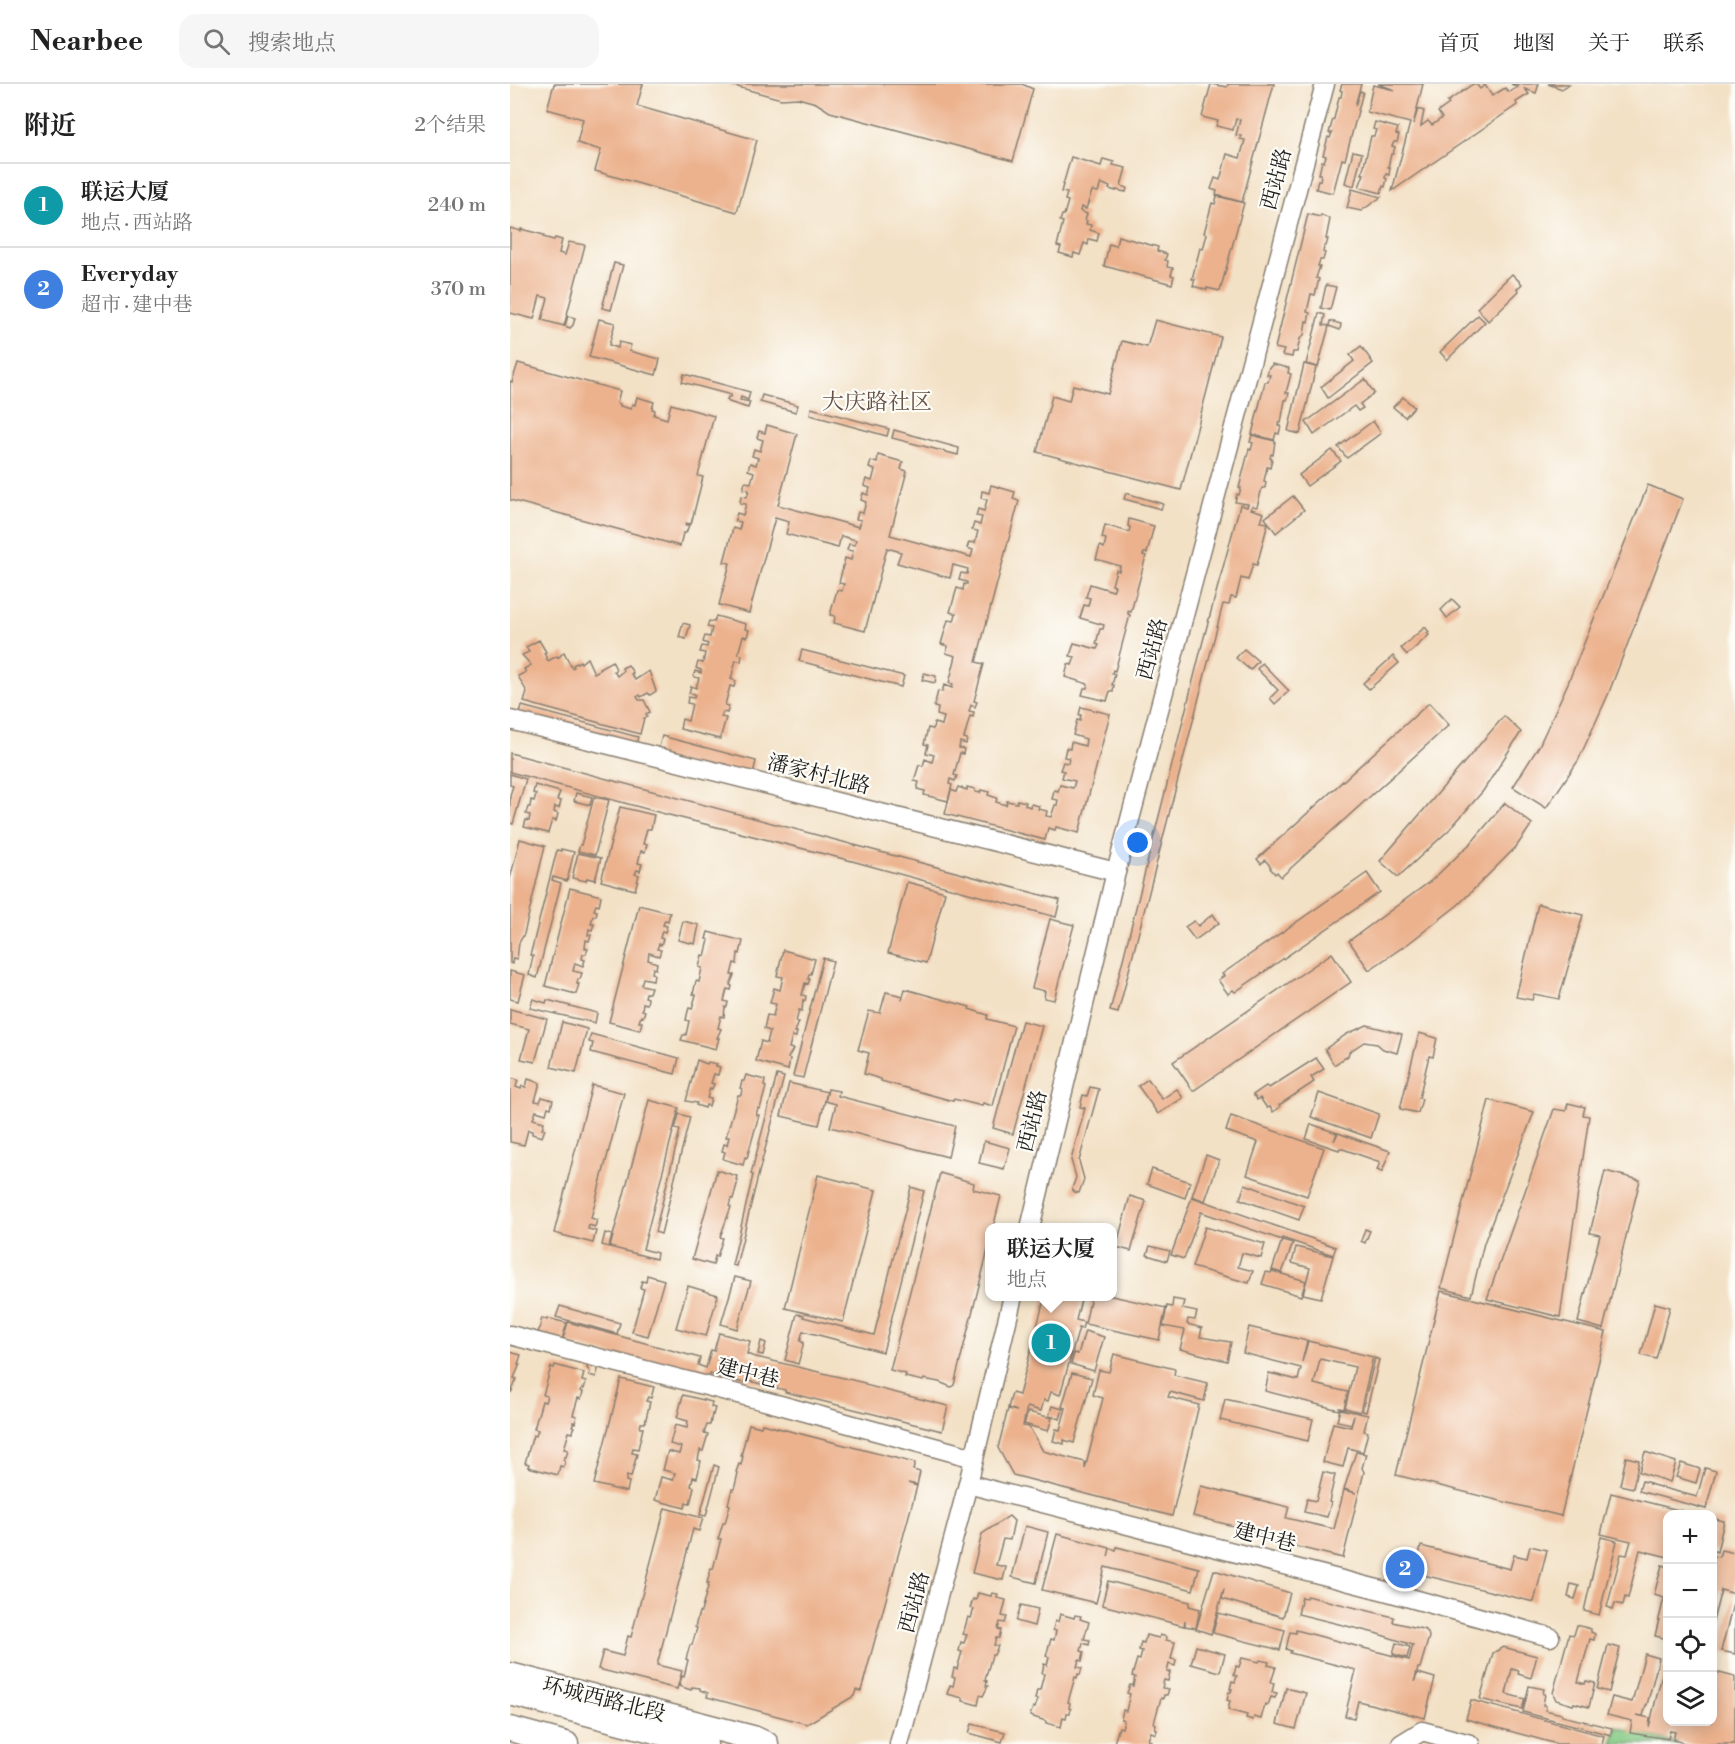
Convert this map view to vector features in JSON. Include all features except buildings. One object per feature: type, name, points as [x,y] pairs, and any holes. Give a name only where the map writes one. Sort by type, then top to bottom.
[{"type":"main road","name":"环城西路北段","points":[[510,1675],[753,1738],[766,1744]]},
{"type":"main road","name":"环城西路北段","points":[[510,1694],[705,1744]]},
{"type":"main road","name":"环城西路北段","points":[[510,1709],[645,1744]]},
{"type":"main road","points":[[510,1729],[566,1744]]},
{"type":"street","name":"西站路","points":[[1031,1223],[1116,872],[1325,84]]},
{"type":"street","name":"潘家村北路","points":[[510,720],[1116,872]]},
{"type":"street","name":"西站路","points":[[899,1744],[968,1484],[1012,1301]]},
{"type":"street","name":"建中巷","points":[[510,1335],[974,1458]]},
{"type":"street","name":"建中巷","points":[[968,1484],[1550,1637]]},
{"type":"street","points":[[1401,1744],[1422,1731],[1470,1744]]},
{"type":"green space","points":[[1617,1727],[1679,1744],[1612,1744]]},
{"type":"place","name":"联运大厦","points":[[1051,1343]]},
{"type":"place","name":"Everyday","points":[[1405,1569]]},
{"type":"district","name":"大庆路社区","points":[[877,401]]}]
